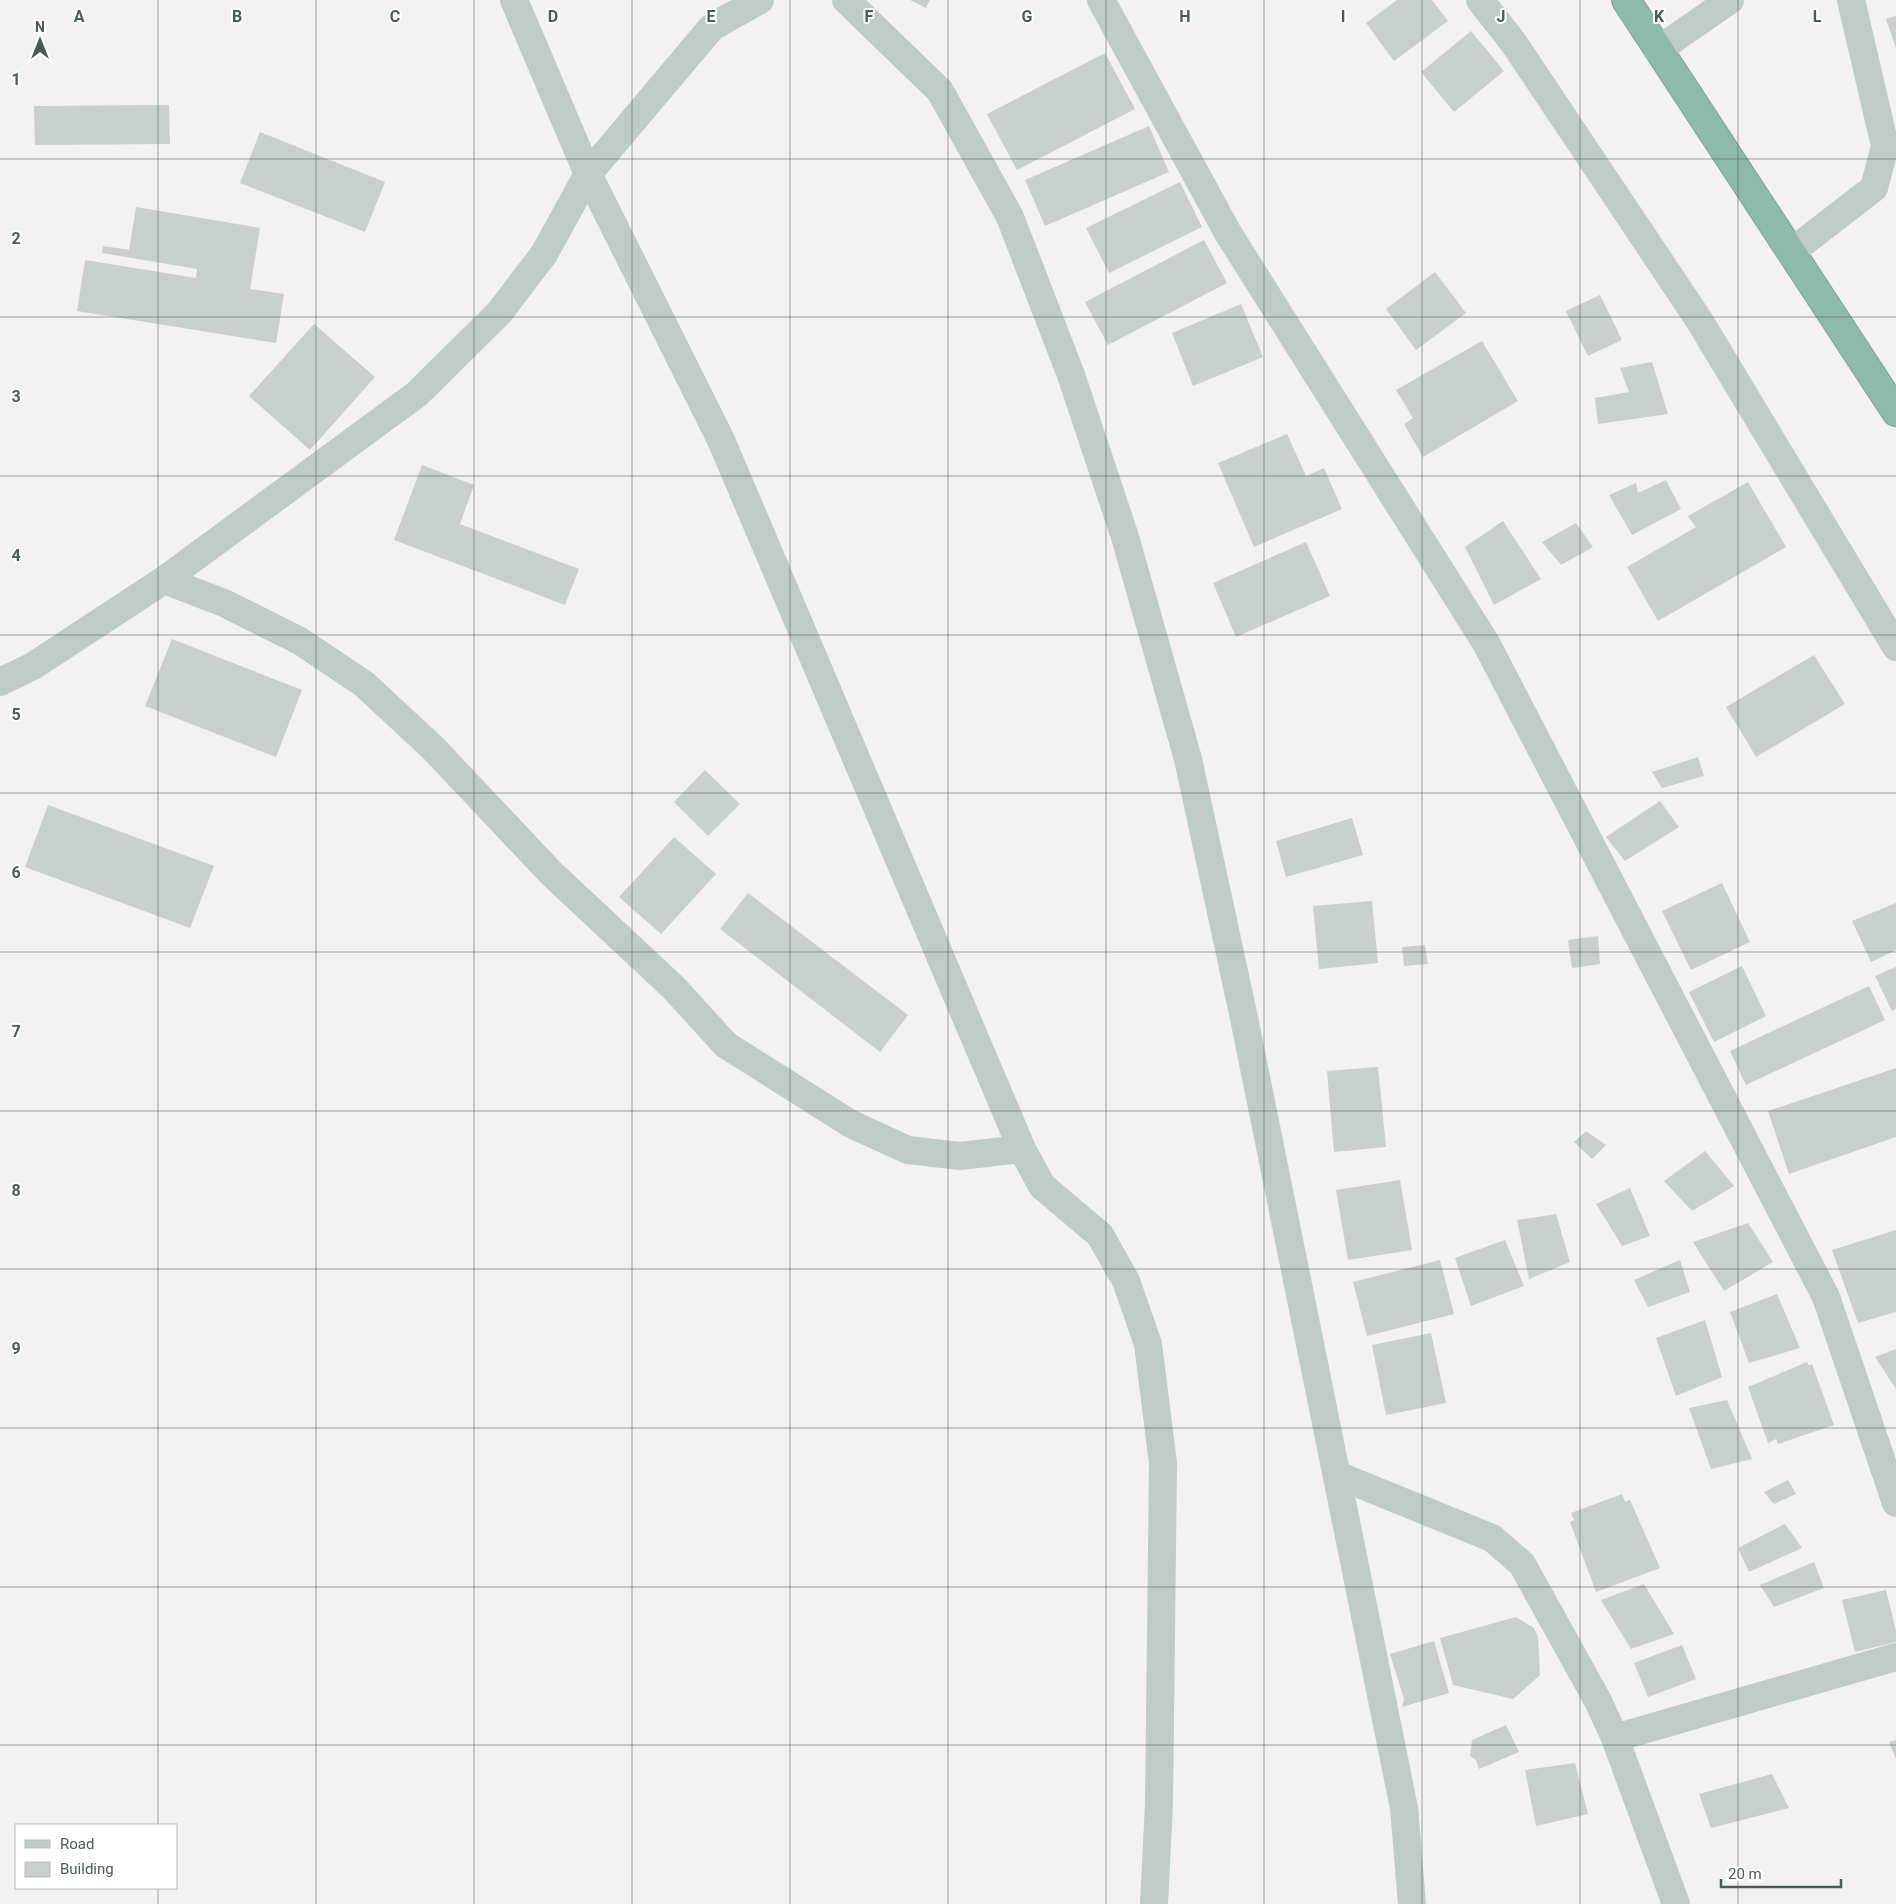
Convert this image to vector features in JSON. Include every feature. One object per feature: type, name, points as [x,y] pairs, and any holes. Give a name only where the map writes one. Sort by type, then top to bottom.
[{"type":"highway","points":[[1626,0],[1896,412]]},
{"type":"street","points":[[514,0],[588,174],[721,440],[1022,1149],[1042,1186],[1100,1235],[1126,1281],[1148,1344],[1163,1463],[1159,1804],[1154,1904]]},
{"type":"street","points":[[0,682],[33,666],[164,580],[417,394],[499,313],[544,254],[588,174],[712,27],[760,0]]},
{"type":"street","points":[[846,0],[940,90],[1010,217],[1071,375],[1125,537],[1188,759],[1244,1018],[1404,1808],[1412,1904]]},
{"type":"street","points":[[1101,0],[1228,233],[1486,643],[1826,1297],[1896,1503]]},
{"type":"street","points":[[1480,0],[1513,42],[1699,320],[1896,647]]},
{"type":"street","points":[[1658,50],[1730,0]]},
{"type":"street","points":[[1791,252],[1874,188],[1885,146],[1851,0]]},
{"type":"street","points":[[164,580],[224,603],[300,640],[364,684],[440,755],[552,874],[674,988],[726,1045],[741,1055],[851,1124],[908,1150],[960,1156],[1022,1149]]},
{"type":"street","points":[[1337,1475],[1492,1538],[1522,1564],[1598,1701],[1615,1738],[1676,1904]]},
{"type":"street","points":[[1615,1738],[1896,1657]]},
{"type":"building","points":[[910,0],[930,0],[926,8]]},
{"type":"building","points":[[1397,0],[1432,0],[1448,21],[1394,61],[1366,23]]},
{"type":"building","points":[[1896,16],[1896,48],[1886,19]]},
{"type":"building","points":[[1471,31],[1504,71],[1454,112],[1421,72]]},
{"type":"building","points":[[1105,53],[1135,109],[1017,170],[987,114]]},
{"type":"building","points":[[169,105],[170,144],[35,145],[34,106]]},
{"type":"building","points":[[1149,126],[1169,172],[1045,226],[1025,180]]},
{"type":"building","points":[[260,132],[385,182],[365,232],[240,183]]},
{"type":"building","points":[[1180,182],[1202,227],[1109,273],[1086,228]]},
{"type":"building","points":[[136,207],[260,228],[250,289],[284,294],[276,343],[77,311],[85,260],[196,278],[197,269],[102,253],[103,246],[129,250]]},
{"type":"building","points":[[1204,240],[1227,283],[1108,345],[1085,302]]},
{"type":"building","points":[[1435,272],[1466,313],[1416,350],[1386,309]]},
{"type":"building","points":[[1600,295],[1622,340],[1588,356],[1566,311]]},
{"type":"building","points":[[1241,304],[1263,357],[1193,386],[1172,333]]},
{"type":"building","points":[[314,324],[375,377],[310,450],[249,396]]},
{"type":"building","points":[[1482,341],[1518,401],[1423,457],[1404,424],[1413,418],[1396,390]]},
{"type":"building","points":[[1652,362],[1668,414],[1598,424],[1595,398],[1629,392],[1620,368]]},
{"type":"building","points":[[1287,434],[1306,476],[1324,468],[1342,509],[1254,547],[1218,463]]},
{"type":"building","points":[[422,465],[474,485],[460,524],[579,569],[565,605],[394,540]]},
{"type":"building","points":[[1666,480],[1681,509],[1632,535],[1609,495],[1636,483],[1638,493]]},
{"type":"building","points":[[1748,482],[1786,547],[1658,621],[1627,567],[1696,527],[1688,516]]},
{"type":"building","points":[[1503,521],[1541,579],[1494,605],[1465,547]]},
{"type":"building","points":[[1576,523],[1593,547],[1561,565],[1542,542]]},
{"type":"building","points":[[1306,542],[1330,596],[1236,637],[1213,583]]},
{"type":"building","points":[[172,639],[302,690],[276,757],[145,706]]},
{"type":"building","points":[[1814,655],[1845,704],[1756,757],[1726,707]]},
{"type":"building","points":[[1698,757],[1704,776],[1662,788],[1652,772]]},
{"type":"building","points":[[705,770],[740,804],[708,836],[674,802]]},
{"type":"building","points":[[1660,801],[1679,827],[1625,861],[1606,837]]},
{"type":"building","points":[[48,805],[214,866],[190,928],[25,867]]},
{"type":"building","points":[[1352,818],[1363,855],[1286,877],[1276,841]]},
{"type":"building","points":[[674,837],[716,874],[661,934],[619,897]]},
{"type":"building","points":[[1722,883],[1750,942],[1691,970],[1662,911]]},
{"type":"building","points":[[748,893],[908,1015],[880,1052],[720,929]]},
{"type":"building","points":[[1372,901],[1378,963],[1319,969],[1313,906]]},
{"type":"building","points":[[1896,903],[1896,950],[1871,962],[1852,921]]},
{"type":"building","points":[[1598,936],[1600,964],[1572,968],[1568,940]]},
{"type":"building","points":[[1425,945],[1428,964],[1404,966],[1402,947]]},
{"type":"building","points":[[1742,966],[1766,1016],[1714,1042],[1689,992]]},
{"type":"building","points":[[1896,967],[1896,1009],[1892,1011],[1875,976]]},
{"type":"building","points":[[1869,986],[1885,1020],[1746,1085],[1730,1051]]},
{"type":"building","points":[[1378,1067],[1386,1147],[1334,1152],[1327,1071]]},
{"type":"building","points":[[1896,1068],[1896,1137],[1789,1174],[1768,1111]]},
{"type":"building","points":[[1586,1131],[1606,1145],[1592,1159],[1574,1142]]},
{"type":"building","points":[[1705,1151],[1734,1186],[1692,1211],[1664,1181]]},
{"type":"building","points":[[1400,1180],[1412,1250],[1348,1260],[1336,1190]]},
{"type":"building","points":[[1630,1188],[1650,1236],[1622,1246],[1596,1204]]},
{"type":"building","points":[[1556,1214],[1570,1262],[1529,1279],[1517,1220]]},
{"type":"building","points":[[1748,1223],[1773,1262],[1724,1291],[1693,1242]]},
{"type":"building","points":[[1896,1230],[1896,1312],[1858,1323],[1832,1250]]},
{"type":"building","points":[[1505,1240],[1524,1286],[1471,1306],[1455,1258]]},
{"type":"building","points":[[1440,1260],[1454,1314],[1367,1336],[1353,1282]]},
{"type":"building","points":[[1680,1260],[1690,1292],[1648,1307],[1634,1280]]},
{"type":"building","points":[[1777,1294],[1800,1348],[1749,1363],[1730,1312]]},
{"type":"building","points":[[1705,1320],[1722,1377],[1676,1396],[1656,1338]]},
{"type":"building","points":[[1431,1333],[1446,1403],[1386,1415],[1372,1345]]},
{"type":"building","points":[[1896,1349],[1896,1389],[1875,1357]]},
{"type":"building","points":[[1807,1362],[1808,1365],[1812,1364],[1834,1425],[1778,1444],[1776,1439],[1768,1443],[1748,1387]]},
{"type":"building","points":[[1727,1400],[1752,1459],[1711,1469],[1689,1408]]},
{"type":"building","points":[[1788,1480],[1796,1494],[1774,1504],[1764,1492]]},
{"type":"building","points":[[1622,1494],[1625,1502],[1630,1500],[1660,1568],[1596,1592],[1570,1522],[1574,1520],[1571,1513]]},
{"type":"building","points":[[1785,1524],[1802,1548],[1749,1572],[1738,1548]]},
{"type":"building","points":[[1814,1562],[1824,1588],[1774,1607],[1760,1585]]},
{"type":"building","points":[[1644,1584],[1674,1634],[1631,1649],[1601,1600]]},
{"type":"building","points":[[1886,1590],[1896,1631],[1896,1642],[1855,1652],[1842,1600]]},
{"type":"building","points":[[1516,1617],[1534,1628],[1538,1637],[1540,1675],[1513,1699],[1453,1685],[1440,1638]]},
{"type":"building","points":[[1434,1641],[1449,1693],[1402,1707],[1404,1699],[1390,1654]]},
{"type":"building","points":[[1682,1645],[1696,1679],[1648,1697],[1634,1663]]},
{"type":"building","points":[[1506,1725],[1519,1752],[1479,1769],[1476,1760],[1470,1756],[1472,1740]]},
{"type":"building","points":[[1896,1740],[1896,1759],[1889,1742]]},
{"type":"building","points":[[1575,1763],[1588,1814],[1536,1826],[1525,1770]]},
{"type":"building","points":[[1772,1774],[1789,1808],[1711,1828],[1699,1794]]}]
